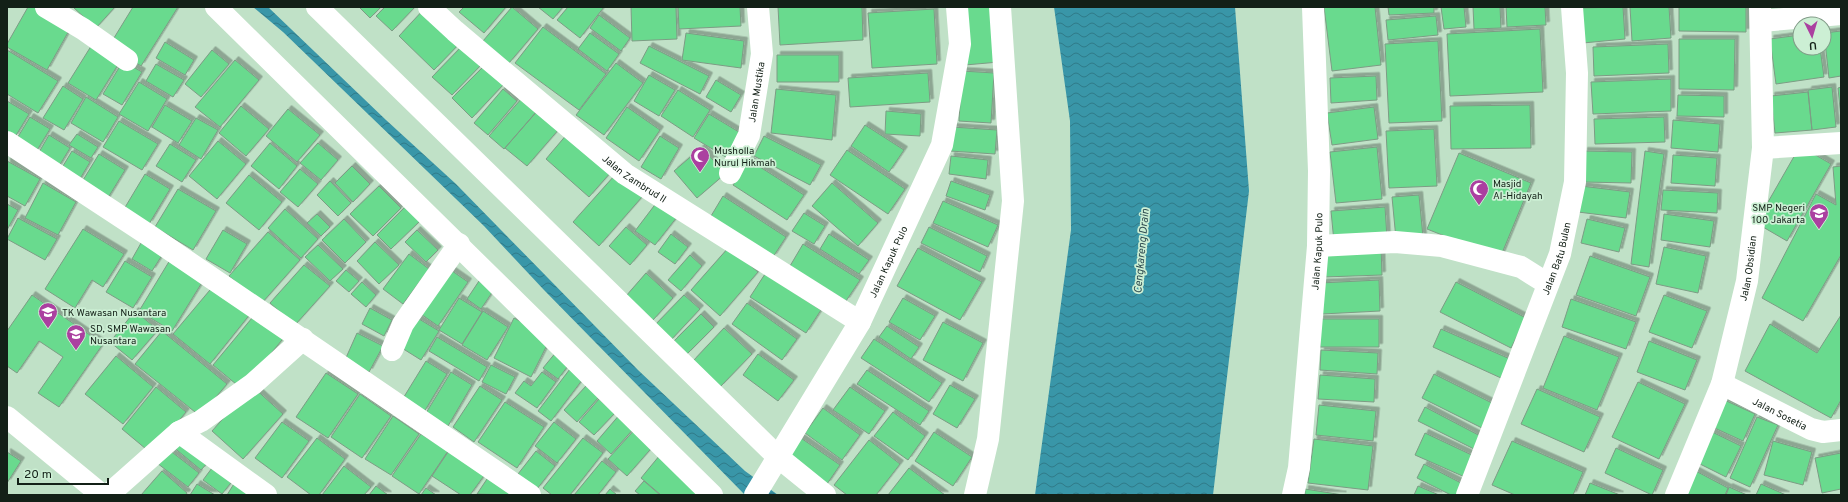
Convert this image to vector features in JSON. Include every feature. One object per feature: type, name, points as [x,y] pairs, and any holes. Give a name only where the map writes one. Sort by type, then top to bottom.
[{"type":"street","points":[[46,7],[83,29],[127,60]]},
{"type":"street","points":[[216,7],[459,244],[712,495]]},
{"type":"street","points":[[317,7],[778,457],[825,495]]},
{"type":"street","name":"Jalan Zambrud II","points":[[429,7],[455,31],[625,174],[860,322]]},
{"type":"street","name":"Jalan Mustika","points":[[730,172],[749,135],[762,54],[758,7]]},
{"type":"street","name":"Jalan Kapuk Pulo","points":[[760,488],[860,322],[942,145],[960,44],[957,7]]},
{"type":"street","points":[[975,495],[988,439],[1013,201],[1000,7]]},
{"type":"street","name":"Jalan Kapuk Pulo","points":[[1293,495],[1299,468],[1318,246],[1319,171],[1313,7]]},
{"type":"street","name":"Jalan Batu Bulan","points":[[1467,495],[1560,254],[1574,182],[1577,73],[1572,7]]},
{"type":"street","points":[[1760,14],[1841,14]]},
{"type":"street","name":"Jalan Obsidian","points":[[1676,495],[1722,384],[1747,281],[1763,148],[1760,14]]},
{"type":"street","points":[[7,142],[303,340],[530,495]]},
{"type":"street","points":[[1763,148],[1841,143]]},
{"type":"street","points":[[1318,246],[1395,242],[1442,246],[1521,267],[1548,284]]},
{"type":"street","points":[[392,350],[403,324],[459,244]]},
{"type":"street","points":[[108,495],[179,432],[201,421],[253,384],[303,340]]},
{"type":"street","name":"Jalan Sosetia","points":[[1722,384],[1811,428],[1823,432],[1841,430]]},
{"type":"street","points":[[7,417],[102,495]]},
{"type":"street","points":[[179,432],[266,495]]},
{"type":"water","points":[[253,7],[268,7],[386,120],[456,184],[638,370],[745,471],[778,495],[745,495],[544,290],[484,226],[283,32]]},
{"type":"water","name":"Cengkareng Drain","points":[[1054,7],[1235,7],[1249,191],[1213,495],[1035,495],[1071,230],[1070,121]]},
{"type":"building","points":[[28,7],[35,7],[71,27],[47,70],[7,47],[7,44]]},
{"type":"building","points":[[74,7],[115,7],[96,28]]},
{"type":"building","points":[[133,7],[178,7],[141,66],[109,46]]},
{"type":"building","points":[[359,7],[381,7],[370,18]]},
{"type":"building","points":[[385,7],[415,7],[392,31],[376,16]]},
{"type":"building","points":[[426,7],[462,41],[434,70],[399,36]]},
{"type":"building","points":[[464,7],[506,7],[484,33],[459,12]]},
{"type":"building","points":[[512,7],[538,29],[509,63],[483,41]]},
{"type":"building","points":[[538,7],[563,7],[553,19]]},
{"type":"building","points":[[568,7],[604,7],[580,38],[557,20]]},
{"type":"building","points":[[631,7],[676,7],[677,39],[632,41]]},
{"type":"building","points":[[678,7],[740,7],[741,26],[679,29]]},
{"type":"building","points":[[778,7],[862,7],[863,40],[780,45]]},
{"type":"building","points":[[993,7],[999,62],[965,65],[960,8]]},
{"type":"building","points":[[1324,7],[1375,7],[1381,65],[1332,71]]},
{"type":"building","points":[[1388,7],[1434,7],[1434,13],[1389,15]]},
{"type":"building","points":[[1441,7],[1464,7],[1466,27],[1444,29]]},
{"type":"building","points":[[1473,7],[1500,7],[1501,28],[1474,29]]},
{"type":"building","points":[[1506,7],[1545,7],[1546,25],[1507,27]]},
{"type":"building","points":[[1623,7],[1625,39],[1583,43],[1580,8]]},
{"type":"building","points":[[1630,7],[1669,7],[1671,38],[1632,41]]},
{"type":"building","points":[[1679,7],[1746,7],[1746,32],[1679,31]]},
{"type":"building","points":[[934,9],[937,64],[872,68],[868,13]]},
{"type":"building","points":[[599,15],[630,38],[621,51],[590,28]]},
{"type":"building","points":[[1436,16],[1438,35],[1388,40],[1386,20]]},
{"type":"building","points":[[543,27],[606,74],[579,110],[515,63]]},
{"type":"building","points":[[1540,29],[1543,92],[1450,96],[1447,34]]},
{"type":"building","points":[[1841,31],[1841,76],[1829,78],[1827,56],[1832,56],[1832,32]]},
{"type":"building","points":[[590,33],[619,54],[607,71],[578,49]]},
{"type":"building","points":[[686,33],[744,41],[741,68],[682,60]]},
{"type":"building","points":[[1792,36],[1792,56],[1821,56],[1824,77],[1776,84],[1770,39]]},
{"type":"building","points":[[1679,39],[1735,39],[1734,90],[1679,89]]},
{"type":"building","points":[[1438,41],[1442,121],[1389,123],[1385,44]]},
{"type":"building","points":[[165,42],[194,60],[185,75],[156,58]]},
{"type":"building","points":[[93,43],[121,60],[96,100],[68,83]]},
{"type":"building","points":[[1668,44],[1669,73],[1594,76],[1593,47]]},
{"type":"building","points":[[462,46],[482,64],[452,95],[432,77]]},
{"type":"building","points":[[649,46],[709,76],[700,94],[640,63]]},
{"type":"building","points":[[7,50],[58,81],[38,113],[7,94]]},
{"type":"building","points":[[212,50],[229,64],[201,97],[185,84]]},
{"type":"building","points":[[777,55],[839,55],[839,82],[777,82]]},
{"type":"building","points":[[235,60],[259,80],[220,127],[195,107]]},
{"type":"building","points":[[123,61],[142,72],[122,105],[103,94]]},
{"type":"building","points":[[616,63],[643,83],[604,135],[576,115]]},
{"type":"building","points":[[156,64],[184,80],[173,97],[146,81]]},
{"type":"building","points":[[484,66],[503,85],[472,118],[452,98]]},
{"type":"building","points":[[962,71],[994,73],[991,123],[959,121]]},
{"type":"building","points":[[928,73],[930,102],[850,107],[848,78]]},
{"type":"building","points":[[649,75],[675,90],[659,116],[634,101]]},
{"type":"building","points":[[1376,76],[1377,100],[1331,103],[1330,78]]},
{"type":"building","points":[[1671,79],[1671,111],[1593,114],[1591,82]]},
{"type":"building","points":[[716,80],[741,95],[731,112],[706,97]]},
{"type":"building","points":[[139,82],[167,99],[148,131],[119,114]]},
{"type":"building","points":[[63,86],[83,99],[64,130],[43,118]]},
{"type":"building","points":[[1832,87],[1836,127],[1812,130],[1808,90]]},
{"type":"building","points":[[1841,87],[1841,119],[1838,88]]},
{"type":"building","points":[[503,89],[517,101],[488,135],[474,123]]},
{"type":"building","points":[[776,89],[836,95],[832,140],[771,133]]},
{"type":"building","points":[[678,90],[710,110],[693,137],[661,116]]},
{"type":"building","points":[[1808,92],[1812,130],[1775,133],[1771,96]]},
{"type":"building","points":[[1678,95],[1724,96],[1724,117],[1677,116]]},
{"type":"building","points":[[86,97],[118,117],[103,142],[71,123]]},
{"type":"building","points":[[522,98],[537,111],[504,149],[489,136]]},
{"type":"building","points":[[7,101],[29,114],[15,137],[7,132]]},
{"type":"building","points":[[165,105],[192,121],[178,143],[152,127]]},
{"type":"building","points":[[1530,105],[1531,148],[1451,149],[1450,106]]},
{"type":"building","points":[[241,106],[269,129],[246,156],[219,133]]},
{"type":"building","points":[[627,107],[660,130],[639,161],[606,138]]},
{"type":"building","points":[[1374,107],[1378,139],[1332,145],[1327,113]]},
{"type":"building","points":[[288,109],[320,135],[297,162],[266,136]]},
{"type":"building","points":[[539,109],[560,128],[527,166],[505,148]]},
{"type":"building","points":[[886,111],[921,114],[920,136],[885,134]]},
{"type":"building","points":[[709,114],[744,135],[729,159],[694,138]]},
{"type":"building","points":[[30,117],[50,129],[36,152],[16,140]]},
{"type":"building","points":[[1664,117],[1665,142],[1595,144],[1594,119]]},
{"type":"building","points":[[196,118],[218,130],[201,159],[179,145]]},
{"type":"building","points":[[1673,120],[1720,124],[1718,152],[1671,148]]},
{"type":"building","points":[[119,121],[158,144],[142,170],[103,147]]},
{"type":"building","points":[[865,125],[904,150],[889,172],[851,146]]},
{"type":"building","points":[[952,127],[997,130],[995,154],[950,151]]},
{"type":"building","points":[[1434,129],[1437,186],[1389,188],[1386,131]]},
{"type":"building","points":[[568,133],[612,171],[589,197],[546,159]]},
{"type":"building","points":[[77,134],[98,147],[91,158],[69,145]]},
{"type":"building","points":[[49,135],[70,148],[56,171],[35,159]]},
{"type":"building","points":[[660,136],[679,148],[661,179],[641,167]]},
{"type":"building","points":[[764,136],[821,165],[810,185],[754,156]]},
{"type":"building","points":[[218,141],[246,164],[217,199],[189,176]]},
{"type":"building","points":[[270,143],[297,166],[279,189],[251,166]]},
{"type":"building","points":[[318,143],[338,160],[321,180],[300,163]]},
{"type":"building","points":[[170,144],[196,160],[182,182],[156,166]]},
{"type":"building","points":[[1800,146],[1831,164],[1787,241],[1756,223]]},
{"type":"building","name":"Musholla Nurul Hikmah","points":[[702,147],[725,174],[697,198],[674,171]]},
{"type":"building","points":[[1377,147],[1382,199],[1336,203],[1330,152]]},
{"type":"building","points":[[847,150],[905,189],[888,214],[830,175]]},
{"type":"building","points":[[72,151],[90,162],[78,182],[60,171]]},
{"type":"building","points":[[1584,151],[1632,152],[1631,183],[1583,182]]},
{"type":"building","points":[[1645,151],[1664,154],[1649,267],[1631,264]]},
{"type":"building","name":"Masjid Al-Hidayah","points":[[1459,153],[1531,183],[1500,258],[1427,229]]},
{"type":"building","points":[[99,154],[125,170],[106,201],[80,185]]},
{"type":"building","points":[[1673,155],[1717,158],[1715,186],[1671,183]]},
{"type":"building","points":[[951,156],[988,160],[986,179],[949,174]]},
{"type":"building","points":[[749,160],[804,195],[787,220],[733,185]]},
{"type":"building","points":[[7,161],[40,179],[25,206],[7,196]]},
{"type":"building","points":[[352,166],[370,184],[353,202],[335,183]]},
{"type":"building","name":"SMP Negeri 100 Jakarta","points":[[1841,166],[1841,255],[1803,321],[1762,298],[1816,194],[1836,205],[1833,167]]},
{"type":"building","points":[[300,169],[318,184],[298,207],[280,192]]},
{"type":"building","points":[[145,174],[170,189],[149,224],[124,209]]},
{"type":"building","points":[[249,175],[282,202],[259,230],[226,203]]},
{"type":"building","points":[[615,175],[642,197],[599,246],[573,222]]},
{"type":"building","points":[[330,181],[351,203],[338,216],[317,195]]},
{"type":"building","points":[[951,181],[990,195],[985,210],[946,196]]},
{"type":"building","points":[[43,183],[76,202],[58,235],[25,218]]},
{"type":"building","points":[[832,183],[878,223],[858,246],[812,206]]},
{"type":"building","points":[[379,186],[401,208],[373,236],[350,214]]},
{"type":"building","points":[[1581,186],[1630,192],[1626,218],[1578,212]]},
{"type":"building","points":[[178,189],[216,211],[193,250],[155,227]]},
{"type":"building","points":[[1663,190],[1718,193],[1717,213],[1661,210]]},
{"type":"building","points":[[1419,195],[1423,237],[1396,239],[1392,197]]},
{"type":"building","points":[[723,196],[786,237],[773,257],[711,216]]},
{"type":"building","points":[[943,201],[998,225],[988,247],[933,223]]},
{"type":"building","points":[[657,202],[677,217],[655,245],[635,231]]},
{"type":"building","points":[[7,204],[18,210],[7,230]]},
{"type":"building","points":[[406,206],[420,221],[391,249],[377,235]]},
{"type":"building","points":[[1385,207],[1387,238],[1334,242],[1331,211]]},
{"type":"building","points":[[285,209],[318,239],[301,258],[268,228]]},
{"type":"building","points":[[804,213],[825,226],[814,244],[792,231]]},
{"type":"building","points":[[317,214],[330,227],[321,236],[307,223]]},
{"type":"building","points":[[1664,214],[1714,221],[1710,247],[1661,240]]},
{"type":"building","points":[[18,218],[57,239],[45,260],[7,239]]},
{"type":"building","points":[[344,219],[366,242],[345,263],[322,240]]},
{"type":"building","points":[[1587,219],[1625,228],[1619,252],[1581,243]]},
{"type":"building","points":[[626,227],[647,245],[630,265],[609,246]]},
{"type":"building","points":[[929,227],[987,256],[980,272],[921,243]]},
{"type":"building","points":[[83,229],[124,254],[103,287],[92,280],[75,308],[45,289]]},
{"type":"building","points":[[223,230],[247,244],[230,273],[206,259]]},
{"type":"building","points":[[417,230],[438,250],[426,262],[405,242]]},
{"type":"building","points":[[268,232],[300,260],[261,304],[229,276]]},
{"type":"building","points":[[671,234],[688,247],[675,264],[658,252]]},
{"type":"building","points":[[829,234],[869,260],[859,274],[820,249]]},
{"type":"building","points":[[145,236],[166,249],[152,271],[132,259]]},
{"type":"building","points":[[375,242],[399,265],[379,284],[357,261]]},
{"type":"building","points":[[803,244],[860,280],[846,301],[790,266]]},
{"type":"building","points":[[318,245],[343,269],[330,281],[305,257]]},
{"type":"building","points":[[1381,246],[1382,275],[1324,277],[1323,248]]},
{"type":"building","points":[[729,247],[758,272],[720,316],[691,290]]},
{"type":"building","points":[[1664,247],[1706,256],[1698,293],[1656,284]]},
{"type":"building","points":[[918,248],[982,282],[960,320],[897,286]]},
{"type":"building","points":[[409,254],[429,269],[403,304],[383,289]]},
{"type":"building","points":[[173,255],[206,276],[172,331],[139,311]]},
{"type":"building","points":[[690,255],[702,266],[681,291],[668,280]]},
{"type":"building","points":[[1590,256],[1650,277],[1636,316],[1576,295]]},
{"type":"building","points":[[125,261],[152,277],[133,308],[106,292]]},
{"type":"building","points":[[304,265],[330,286],[295,325],[270,303]]},
{"type":"building","points":[[445,266],[468,282],[438,326],[415,310]]},
{"type":"building","points":[[346,270],[359,281],[349,292],[336,281]]},
{"type":"building","points":[[646,273],[673,298],[653,320],[626,296]]},
{"type":"building","points":[[765,274],[821,310],[806,333],[750,297]]},
{"type":"building","points":[[1379,280],[1380,311],[1322,314],[1320,283]]},
{"type":"building","points":[[479,281],[493,291],[481,309],[467,299]]},
{"type":"building","points":[[362,282],[376,295],[366,307],[351,294]]},
{"type":"building","points":[[1456,282],[1526,318],[1511,348],[1440,312]]},
{"type":"building","points":[[215,284],[251,313],[210,364],[173,334]]},
{"type":"building","name":"SD, SMP Wawasan Nusantara","points":[[32,295],[103,344],[59,407],[38,393],[63,357],[39,341],[17,373],[7,366],[7,331]]},
{"type":"building","points":[[684,295],[700,309],[670,341],[654,326]]},
{"type":"building","points":[[1664,295],[1707,311],[1692,348],[1649,332]]},
{"type":"building","points":[[459,298],[482,312],[462,344],[439,330]]},
{"type":"building","points":[[903,298],[935,316],[920,340],[889,322]]},
{"type":"building","points":[[1571,299],[1636,322],[1626,349],[1562,327]]},
{"type":"building","points":[[747,303],[797,339],[782,360],[732,324]]},
{"type":"building","points":[[370,308],[392,320],[384,336],[362,324]]},
{"type":"building","points":[[135,311],[158,330],[132,360],[110,342]]},
{"type":"building","points":[[483,311],[508,327],[487,360],[462,345]]},
{"type":"building","points":[[257,312],[286,335],[242,389],[213,365]]},
{"type":"building","points":[[701,314],[714,327],[687,354],[674,341]]},
{"type":"building","points":[[1841,315],[1841,400],[1831,418],[1745,371],[1770,324],[1817,353]]},
{"type":"building","points":[[414,316],[439,331],[421,360],[397,345]]},
{"type":"building","points":[[514,318],[551,337],[531,377],[494,358]]},
{"type":"building","points":[[1320,319],[1379,319],[1379,347],[1320,347]]},
{"type":"building","points":[[943,322],[983,343],[963,381],[923,360]]},
{"type":"building","points":[[887,326],[919,347],[911,359],[879,337]]},
{"type":"building","points":[[724,328],[752,354],[720,387],[693,361]]},
{"type":"building","points":[[1441,329],[1510,359],[1501,378],[1433,347]]},
{"type":"building","points":[[162,331],[227,384],[200,416],[135,364]]},
{"type":"building","points":[[357,333],[383,346],[369,372],[345,360]]},
{"type":"building","points":[[1564,336],[1619,357],[1597,410],[1543,388]]},
{"type":"building","points":[[437,337],[487,367],[479,381],[429,351]]},
{"type":"building","points":[[874,339],[942,383],[929,402],[861,358]]},
{"type":"building","points":[[1649,341],[1697,360],[1685,390],[1637,372]]},
{"type":"building","points":[[1321,350],[1378,353],[1377,374],[1320,370]]},
{"type":"building","points":[[557,351],[571,362],[558,379],[543,368]]},
{"type":"building","points":[[758,354],[794,380],[778,401],[743,375]]},
{"type":"building","points":[[116,356],[153,387],[123,424],[85,394]]},
{"type":"building","points":[[426,361],[447,374],[424,412],[402,400]]},
{"type":"building","points":[[491,365],[515,377],[506,394],[482,382]]},
{"type":"building","points":[[573,365],[586,375],[551,421],[538,411]]},
{"type":"building","points":[[867,370],[929,411],[920,425],[857,384]]},
{"type":"building","points":[[451,372],[472,385],[448,426],[426,413]]},
{"type":"building","points":[[542,372],[556,382],[537,408],[515,393],[524,381],[531,386]]},
{"type":"building","points":[[326,373],[358,394],[328,438],[296,417]]},
{"type":"building","points":[[1434,374],[1500,407],[1488,431],[1422,398]]},
{"type":"building","points":[[1320,375],[1375,379],[1374,402],[1318,399]]},
{"type":"building","points":[[1638,382],[1685,404],[1659,459],[1612,437]]},
{"type":"building","points":[[950,385],[975,399],[957,428],[933,414]]},
{"type":"building","points":[[252,386],[283,414],[243,459],[212,431]]},
{"type":"building","points":[[480,386],[502,400],[474,442],[453,427]]},
{"type":"building","points":[[586,386],[599,397],[577,422],[564,410]]},
{"type":"building","points":[[156,387],[186,412],[152,454],[122,429]]},
{"type":"building","points":[[850,387],[885,411],[869,434],[833,410]]},
{"type":"building","points":[[1537,389],[1600,417],[1584,452],[1521,424]]},
{"type":"building","points":[[360,394],[391,416],[362,458],[331,437]]},
{"type":"building","points":[[1720,398],[1755,414],[1743,441],[1708,425]]},
{"type":"building","points":[[599,399],[615,413],[594,435],[579,422]]},
{"type":"building","points":[[505,402],[544,427],[517,468],[478,442]]},
{"type":"building","points":[[1319,405],[1376,411],[1373,441],[1316,435]]},
{"type":"building","points":[[1425,407],[1486,439],[1480,452],[1418,421]]},
{"type":"building","points":[[823,408],[860,435],[842,460],[805,433]]},
{"type":"building","points":[[893,412],[925,436],[908,460],[874,436]]},
{"type":"building","points":[[621,413],[636,426],[611,454],[597,441]]},
{"type":"building","points":[[393,416],[419,434],[391,475],[365,459]]},
{"type":"building","points":[[1757,417],[1778,425],[1750,487],[1730,478]]},
{"type":"building","points":[[282,422],[309,441],[282,478],[255,458]]},
{"type":"building","points":[[554,422],[576,439],[557,463],[535,446]]},
{"type":"building","points":[[637,427],[656,443],[627,476],[608,459]]},
{"type":"building","points":[[1708,430],[1741,446],[1726,477],[1694,461]]},
{"type":"building","points":[[934,432],[972,457],[953,486],[915,461]]},
{"type":"building","points":[[1425,433],[1476,457],[1467,478],[1415,455]]},
{"type":"building","points":[[421,434],[448,451],[419,494],[392,476]]},
{"type":"building","points":[[180,436],[210,460],[201,470],[172,446]]},
{"type":"building","points":[[798,436],[840,465],[827,484],[785,455]]},
{"type":"building","points":[[317,438],[345,459],[319,495],[311,495],[287,477]]},
{"type":"building","points":[[583,438],[603,453],[570,495],[552,495],[543,488]]},
{"type":"building","points":[[1314,439],[1373,446],[1368,490],[1308,483]]},
{"type":"building","points":[[869,440],[900,464],[876,495],[847,495],[834,485]]},
{"type":"building","points":[[1512,441],[1583,472],[1573,495],[1515,495],[1492,485]]},
{"type":"building","points":[[1773,441],[1812,452],[1803,485],[1764,475]]},
{"type":"building","points":[[1616,448],[1663,470],[1652,495],[1605,473]]},
{"type":"building","points":[[168,449],[199,473],[188,487],[157,463]]},
{"type":"building","points":[[450,449],[486,473],[470,495],[461,495],[432,476]]},
{"type":"building","points":[[536,451],[555,466],[537,489],[518,474]]},
{"type":"building","points":[[7,452],[21,461],[7,483]]},
{"type":"building","points":[[1841,453],[1841,489],[1822,493],[1815,458]]},
{"type":"building","points":[[660,455],[707,495],[661,495],[641,478]]},
{"type":"building","points":[[602,461],[616,472],[598,495],[574,495]]},
{"type":"building","points":[[215,464],[234,479],[222,494],[203,480]]},
{"type":"building","points":[[1424,464],[1465,485],[1460,495],[1451,495],[1417,478]]},
{"type":"building","points":[[344,466],[371,487],[364,495],[322,495]]},
{"type":"building","points":[[909,468],[945,495],[888,495]]},
{"type":"building","points":[[1692,469],[1728,488],[1725,495],[1679,495]]},
{"type":"building","points":[[162,471],[187,493],[186,495],[141,495]]},
{"type":"building","points":[[489,476],[512,491],[510,495],[477,494]]},
{"type":"building","points":[[644,481],[660,495],[640,495],[635,491]]},
{"type":"building","points":[[235,482],[255,495],[227,495]]},
{"type":"building","points":[[1590,483],[1620,495],[1585,495]]},
{"type":"building","points":[[197,484],[215,495],[190,495]]},
{"type":"building","points":[[1761,484],[1786,495],[1756,495]]},
{"type":"building","points":[[376,486],[388,495],[369,495]]},
{"type":"building","points":[[1418,486],[1439,495],[1414,495]]},
{"type":"building","points":[[1729,487],[1747,495],[1726,495]]},
{"type":"building","points":[[426,488],[436,495],[421,495]]},
{"type":"building","points":[[610,489],[617,495],[605,495]]},
{"type":"building","points":[[1305,489],[1343,495],[1305,495]]},
{"type":"place","name":"Musholla Nurul Hikmah","points":[[700,173]]},
{"type":"place","name":"Masjid Al-Hidayah","points":[[1479,206]]},
{"type":"place","name":"SMP Negeri 100 Jakarta","points":[[1819,230]]},
{"type":"place","name":"TK Wawasan Nusantara","points":[[48,329]]},
{"type":"place","name":"SD, SMP Wawasan Nusantara","points":[[76,351]]}]
